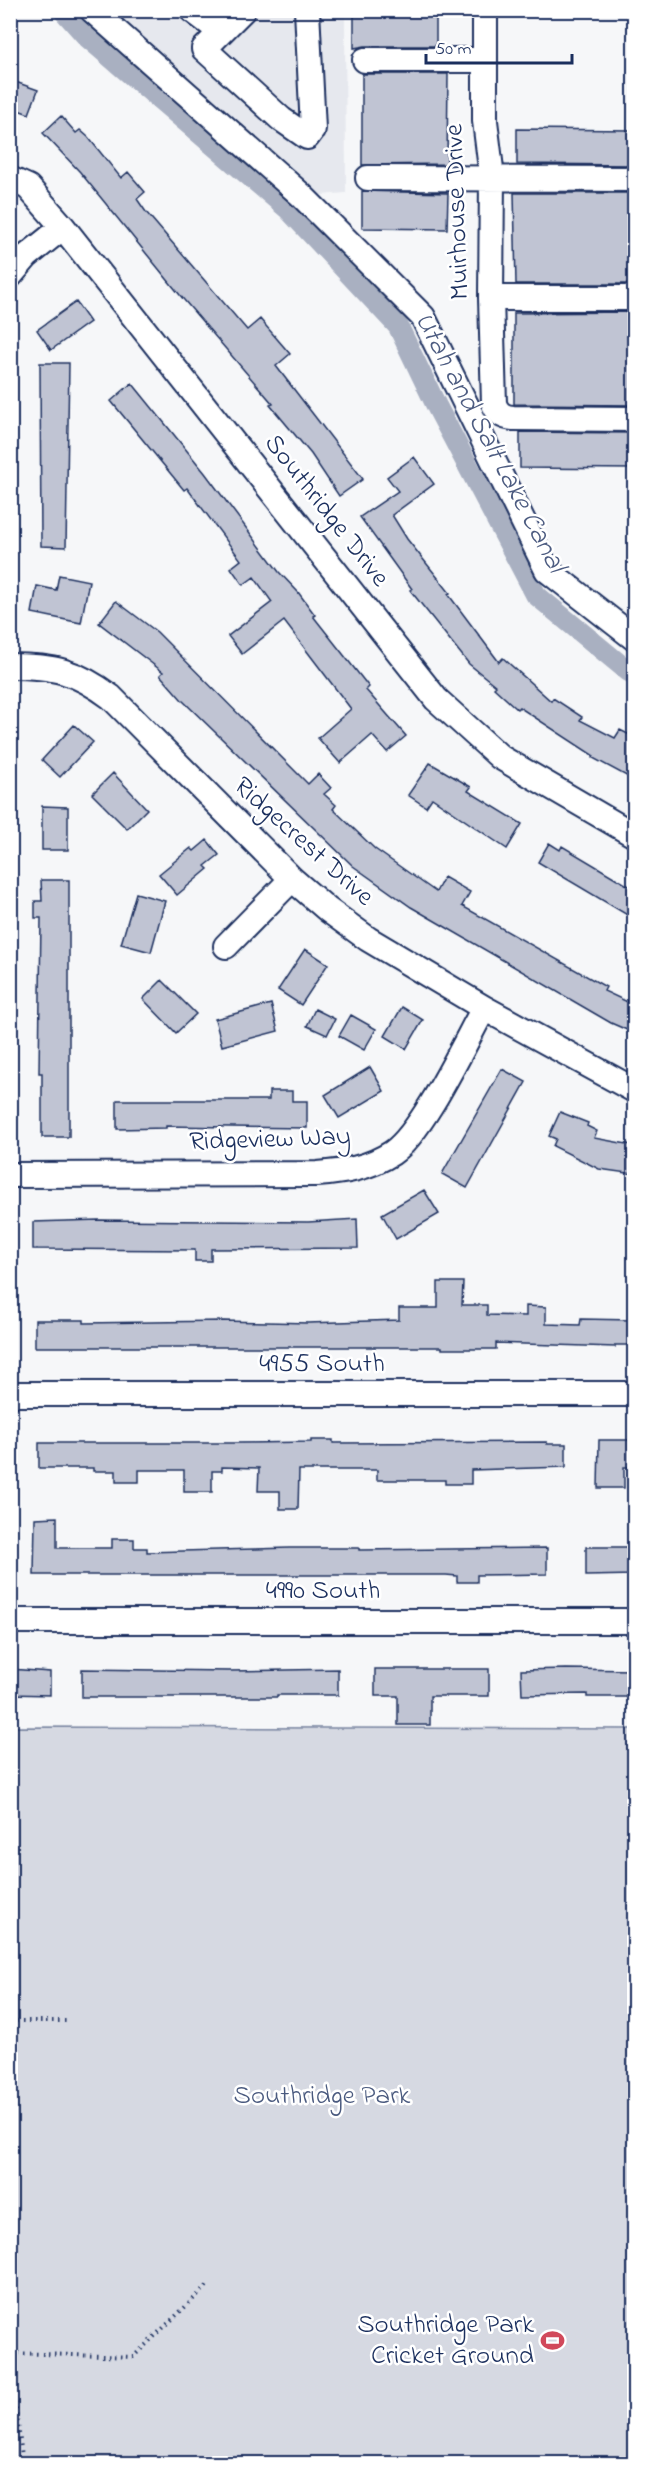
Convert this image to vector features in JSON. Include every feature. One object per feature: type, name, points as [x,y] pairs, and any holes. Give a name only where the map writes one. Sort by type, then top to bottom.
[{"type":"street","points":[[92,10],[300,194],[423,318],[548,570],[634,638]]},
{"type":"street","points":[[192,10],[220,32]]},
{"type":"street","points":[[243,10],[204,49],[281,119],[307,137],[313,129],[307,10]]},
{"type":"street","name":"Muirhouse Drive","points":[[485,10],[484,121],[492,177],[492,396],[497,411],[504,417],[513,418],[634,419]]},
{"type":"street","points":[[365,60],[486,60]]},
{"type":"street","points":[[368,178],[634,178]]},
{"type":"street","name":"Southridge Drive","points":[[10,179],[28,187],[63,227],[436,699],[500,757],[634,835]]},
{"type":"street","points":[[10,276],[27,256],[63,227]]},
{"type":"street","points":[[491,298],[634,298]]},
{"type":"street","name":"Ridgecrest Drive","points":[[10,666],[32,666],[66,671],[90,682],[111,697],[292,879],[368,939],[484,1008],[634,1090]]},
{"type":"street","points":[[226,946],[292,879]]},
{"type":"street","name":"Ridgeview Way","points":[[10,1175],[317,1174],[343,1172],[367,1166],[394,1152],[418,1126],[484,1008]]},
{"type":"street","name":"4955 South","points":[[10,1394],[634,1394]]},
{"type":"street","name":"4990 South","points":[[10,1621],[634,1622]]},
{"type":"path","points":[[10,2021],[70,2021]]},
{"type":"path","points":[[11,2187],[13,2386],[22,2463]]},
{"type":"path","points":[[12,2353],[133,2357],[208,2284]]},
{"type":"shaded area","points":[[108,11],[345,11],[346,193],[308,196]]},
{"type":"green space","name":"Southridge Park","points":[[11,1727],[634,1729],[634,2463],[11,2463]]},
{"type":"building","points":[[354,11],[436,11],[436,46],[354,48]]},
{"type":"building","points":[[362,74],[448,74],[447,164],[362,165]]},
{"type":"building","points":[[10,80],[38,90],[29,114],[10,107]]},
{"type":"building","points":[[61,116],[76,133],[80,130],[88,137],[121,178],[128,172],[145,192],[137,199],[146,212],[247,330],[260,319],[290,354],[276,366],[363,479],[339,496],[311,454],[270,405],[273,404],[184,300],[80,172],[43,133]]},
{"type":"building","points":[[517,129],[634,130],[634,165],[517,164]]},
{"type":"building","points":[[362,191],[448,193],[447,229],[362,228]]},
{"type":"building","points":[[514,193],[634,193],[634,284],[516,284]]},
{"type":"building","points":[[76,302],[90,322],[51,350],[37,330]]},
{"type":"building","points":[[634,312],[634,405],[514,404],[514,313]]},
{"type":"building","points":[[40,363],[69,363],[66,547],[41,546]]},
{"type":"building","points":[[132,383],[205,473],[279,572],[298,592],[315,615],[313,616],[369,687],[366,690],[406,736],[387,752],[372,735],[340,763],[318,738],[351,709],[284,621],[242,654],[228,636],[272,602],[254,577],[243,585],[231,568],[241,560],[187,488],[184,490],[111,401]]},
{"type":"building","points":[[520,432],[634,433],[634,469],[520,468]]},
{"type":"building","points":[[414,457],[434,484],[392,515],[407,539],[450,593],[448,594],[499,662],[503,658],[551,701],[553,698],[582,717],[580,720],[615,738],[620,730],[634,737],[634,780],[593,758],[594,756],[519,707],[517,709],[494,688],[496,686],[469,664],[410,590],[412,589],[360,517],[398,491],[387,477]]},
{"type":"building","points":[[59,575],[89,581],[81,623],[32,613],[37,586],[56,590]]},
{"type":"building","points":[[116,601],[157,632],[308,784],[318,774],[331,788],[324,794],[336,805],[333,809],[375,849],[436,892],[444,877],[470,892],[462,906],[606,987],[604,991],[634,1005],[634,1033],[611,1023],[411,907],[353,866],[182,700],[160,675],[163,672],[99,623]]},
{"type":"building","points":[[74,725],[93,742],[60,777],[42,760]]},
{"type":"building","points":[[430,763],[471,787],[468,791],[522,824],[507,849],[432,798],[426,807],[408,795]]},
{"type":"building","points":[[113,773],[147,809],[127,829],[92,794]]},
{"type":"building","points":[[42,806],[68,807],[68,850],[42,850]]},
{"type":"building","points":[[207,840],[219,855],[205,866],[208,869],[177,895],[159,874],[191,848],[194,851]]},
{"type":"building","points":[[549,843],[560,850],[562,846],[634,889],[634,919],[538,862]]},
{"type":"building","points":[[41,880],[69,880],[69,1137],[42,1137],[42,1073],[39,1073],[41,918],[35,918],[35,901],[42,901]]},
{"type":"building","points":[[136,893],[165,901],[151,952],[121,944]]},
{"type":"building","points":[[305,949],[328,964],[301,1005],[278,990]]},
{"type":"building","points":[[162,980],[196,1014],[176,1033],[143,999]]},
{"type":"building","points":[[271,1004],[278,1031],[222,1046],[215,1019]]},
{"type":"building","points":[[402,1007],[423,1020],[406,1049],[385,1036]]},
{"type":"building","points":[[315,1009],[335,1019],[327,1035],[307,1026]]},
{"type":"building","points":[[351,1015],[376,1029],[364,1050],[339,1036]]},
{"type":"building","points":[[370,1067],[384,1091],[339,1118],[325,1095]]},
{"type":"building","points":[[502,1069],[526,1082],[467,1188],[442,1174]]},
{"type":"building","points":[[269,1091],[292,1091],[292,1101],[307,1101],[307,1128],[166,1126],[166,1128],[117,1129],[117,1100],[269,1100]]},
{"type":"building","points":[[560,1112],[588,1123],[587,1126],[597,1131],[594,1138],[632,1145],[634,1174],[599,1169],[553,1146],[556,1139],[549,1136]]},
{"type":"building","points":[[424,1190],[439,1214],[396,1239],[382,1214]]},
{"type":"building","points":[[357,1219],[358,1248],[211,1249],[211,1261],[195,1261],[195,1250],[33,1249],[33,1222],[99,1220],[308,1222]]},
{"type":"building","points":[[438,1282],[463,1282],[462,1305],[487,1305],[487,1315],[526,1316],[526,1306],[546,1307],[546,1324],[580,1325],[581,1319],[634,1320],[634,1345],[615,1345],[615,1347],[496,1343],[496,1349],[35,1347],[35,1320],[84,1320],[84,1323],[223,1321],[308,1323],[399,1320],[399,1308],[438,1308]]},
{"type":"building","points":[[311,1440],[333,1440],[333,1443],[547,1442],[547,1444],[566,1444],[566,1467],[471,1470],[471,1484],[445,1484],[445,1480],[377,1480],[377,1470],[299,1470],[298,1509],[280,1509],[280,1491],[258,1491],[259,1468],[222,1467],[222,1471],[212,1471],[212,1492],[184,1492],[184,1470],[139,1470],[139,1482],[116,1482],[116,1471],[93,1471],[93,1468],[39,1468],[39,1443],[240,1443],[311,1442]]},
{"type":"building","points":[[599,1440],[634,1440],[634,1467],[624,1467],[624,1488],[598,1488]]},
{"type":"building","points":[[57,1517],[57,1548],[112,1548],[112,1539],[134,1539],[134,1548],[147,1548],[147,1552],[289,1548],[359,1548],[359,1550],[547,1548],[547,1574],[477,1575],[477,1582],[457,1582],[457,1576],[446,1575],[34,1575],[35,1518]]},
{"type":"building","points":[[586,1547],[634,1547],[634,1575],[586,1576]]},
{"type":"building","points":[[10,1669],[50,1672],[50,1695],[10,1694]]},
{"type":"building","points":[[82,1669],[229,1671],[338,1669],[338,1695],[82,1697]]},
{"type":"building","points":[[375,1669],[489,1669],[489,1696],[430,1696],[430,1725],[398,1725],[398,1696],[375,1696]]},
{"type":"building","points":[[521,1670],[634,1670],[634,1697],[587,1697],[587,1694],[522,1695]]},
{"type":"waterway","name":"Utah and Salt Lake Canal","points":[[63,10],[87,37],[288,209],[398,326],[437,407],[536,595],[634,674]]},
{"type":"place","name":"Southridge Park Cricket Ground","points":[[552,2341]]}]
